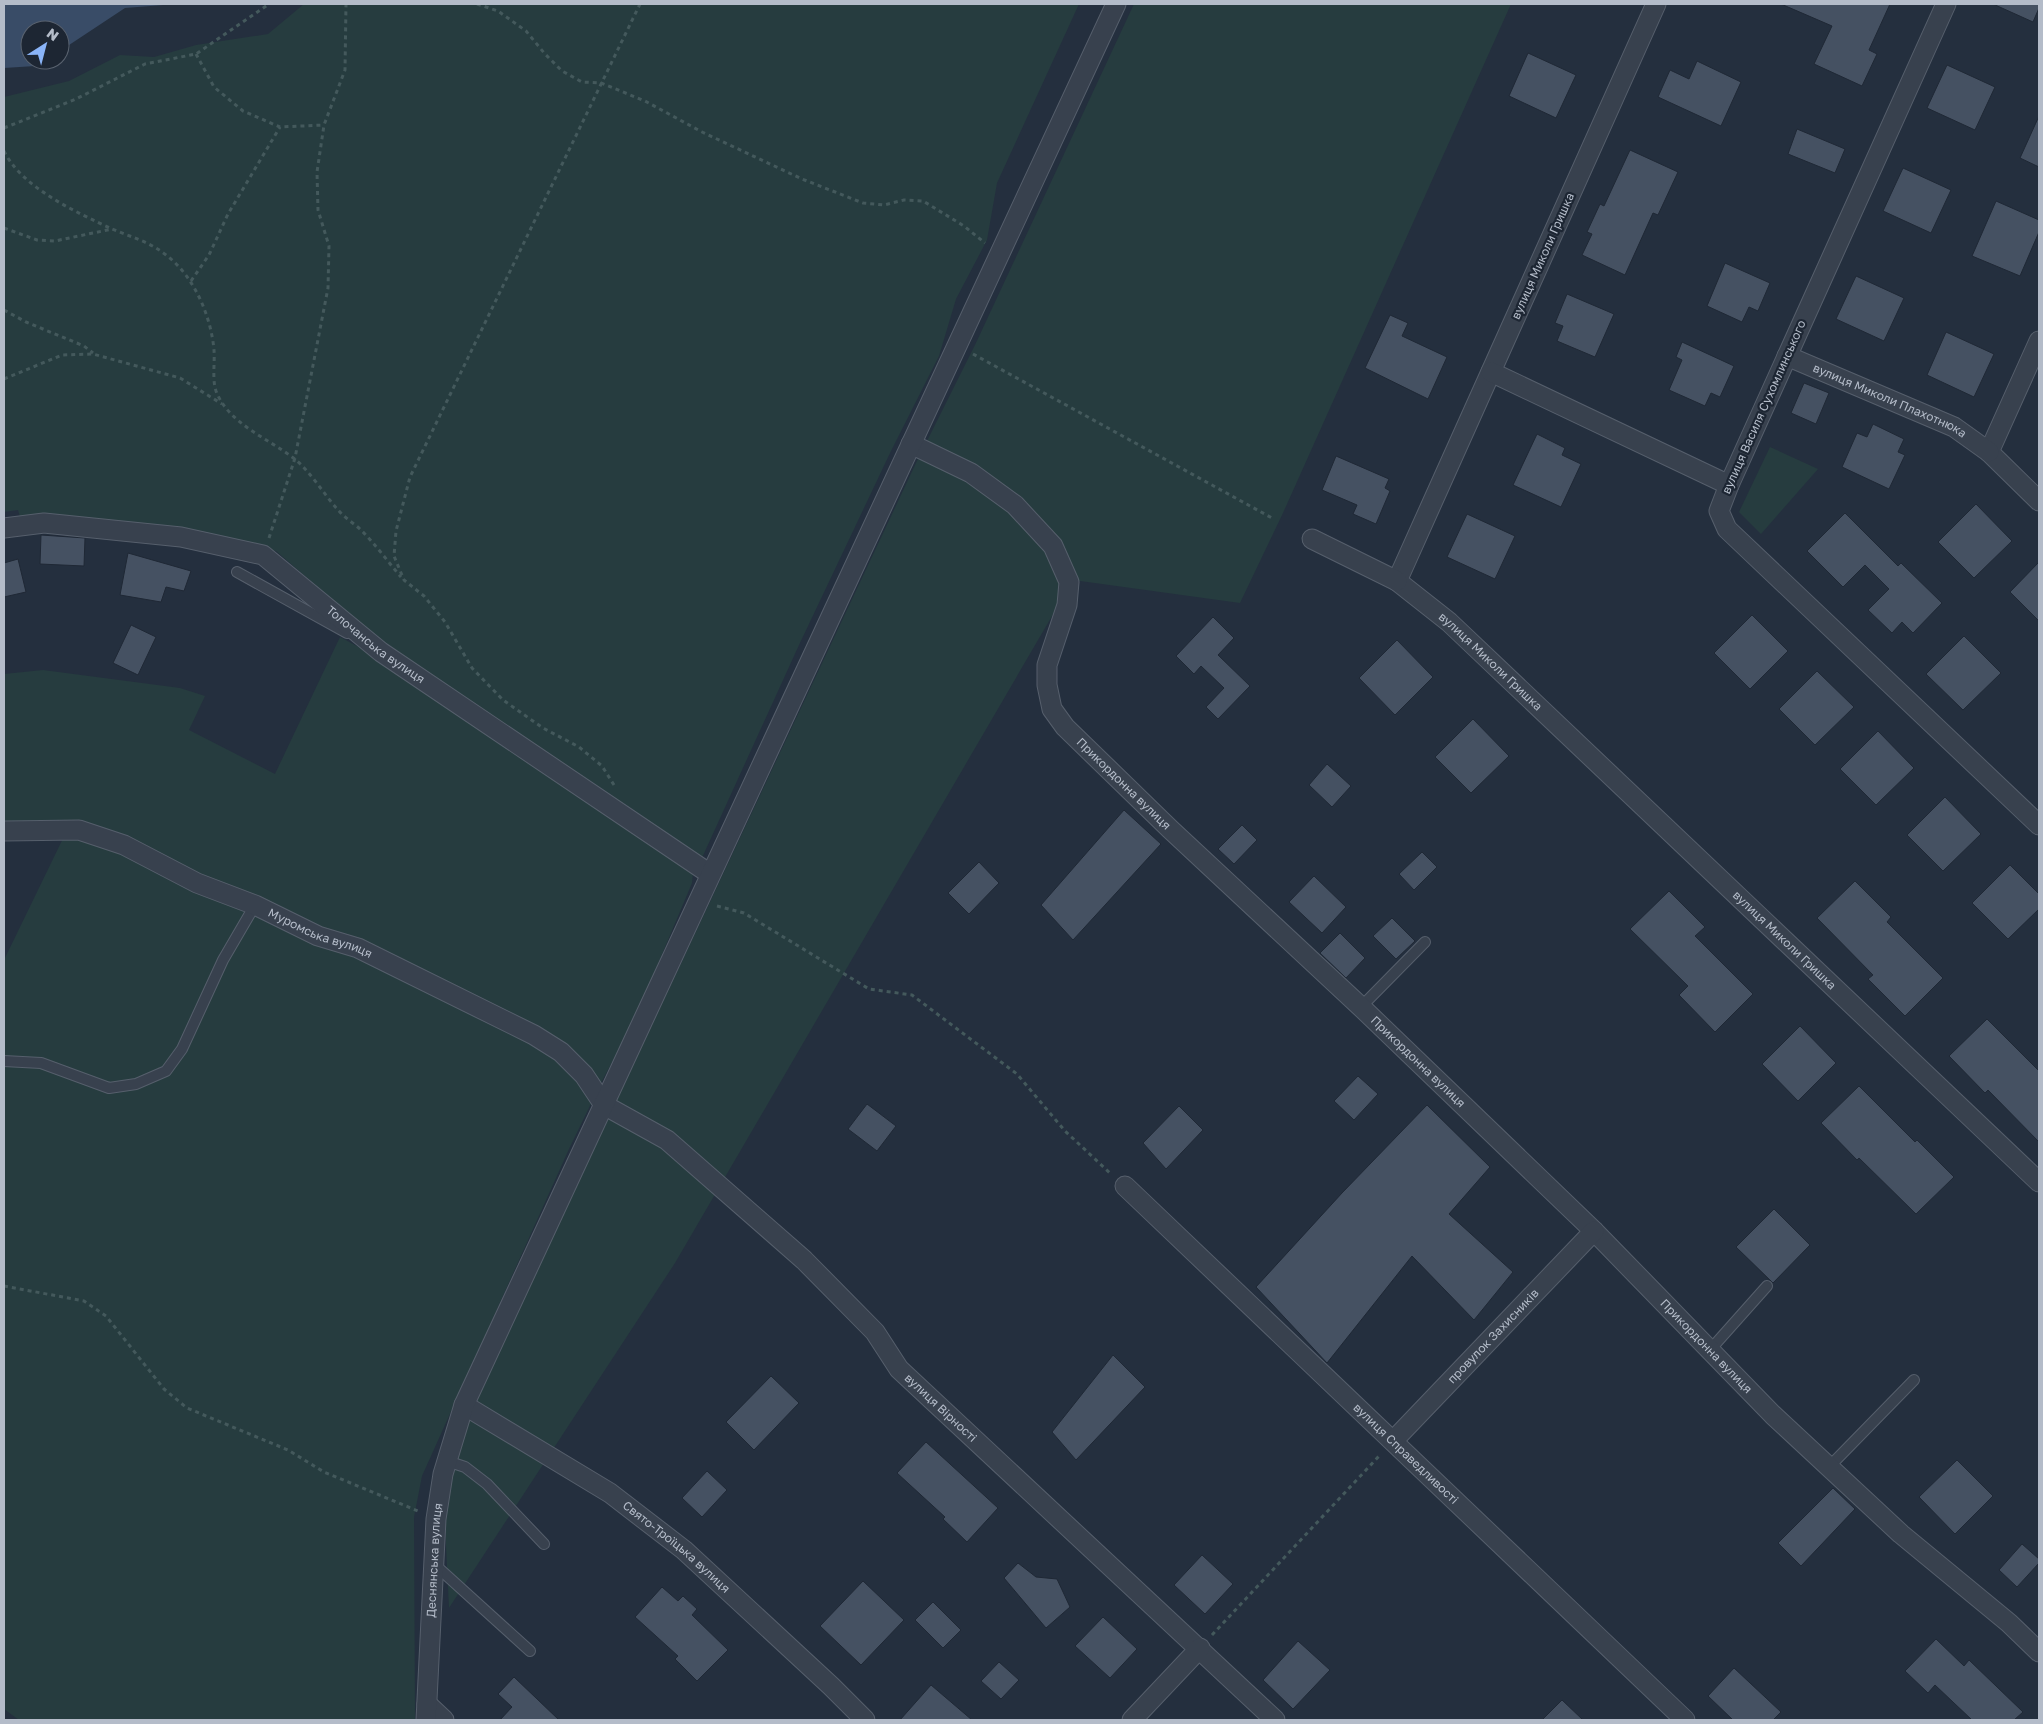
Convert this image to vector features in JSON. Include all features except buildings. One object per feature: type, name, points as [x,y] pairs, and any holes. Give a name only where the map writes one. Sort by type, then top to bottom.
[{"type":"street","name":"Деснянська вулиця","points":[[426,1712],[436,1519],[442,1474],[464,1405],[1116,4]]},
{"type":"street","name":"вулиця Миколи Гришка","points":[[1656,4],[1397,581],[1449,622],[2039,1182]]},
{"type":"street","name":"вулиця Василя Сухомлинського","points":[[1946,4],[1719,511],[1727,529],[2039,824]]},
{"type":"street","points":[[1989,452],[2039,341]]},
{"type":"street","name":"вулиця Миколи Плахотнюка","points":[[1787,356],[1954,427],[1989,452],[2039,501]]},
{"type":"street","points":[[1492,372],[1729,485]]},
{"type":"street","name":"Прикордонна вулиця","points":[[911,444],[971,473],[1015,506],[1053,546],[1069,582],[1067,605],[1047,666],[1047,685],[1052,709],[1065,727],[1170,829],[1362,1007],[1594,1231],[1773,1416],[1901,1534],[2009,1623],[2039,1652]]},
{"type":"street","name":"Толочанська вулиця","points":[[4,528],[44,523],[181,537],[263,555],[381,652],[710,874]]},
{"type":"street","points":[[1312,539],[1397,581]]},
{"type":"street","name":"Муромська вулиця","points":[[4,831],[79,830],[124,846],[197,884],[255,905],[318,936],[358,948],[534,1036],[561,1052],[584,1075],[604,1105]]},
{"type":"street","name":"вулиця Вірності","points":[[604,1105],[667,1140],[804,1260],[874,1332],[899,1369],[1275,1720]]},
{"type":"street","name":"вулиця Справедливості","points":[[1125,1186],[1685,1720]]},
{"type":"street","name":"провулок Захисників","points":[[1393,1441],[1594,1231]]},
{"type":"street","name":"Свято-Троїцька вулиця","points":[[464,1405],[610,1493],[684,1550],[866,1720]]},
{"type":"street","points":[[1132,1720],[1200,1648]]},
{"type":"street","points":[[426,1712],[444,1720]]},
{"type":"lane","points":[[237,572],[381,652]]},
{"type":"lane","points":[[4,1061],[40,1063],[109,1088],[136,1084],[166,1071],[182,1050],[223,960],[255,905]]},
{"type":"lane","points":[[1362,1007],[1425,942]]},
{"type":"lane","points":[[1710,1350],[1767,1286]]},
{"type":"lane","points":[[1829,1466],[1914,1380]]},
{"type":"lane","points":[[447,1461],[465,1467],[487,1484],[544,1544]]},
{"type":"lane","points":[[434,1564],[530,1651]]},
{"type":"path","points":[[4,128],[76,99],[145,64],[196,54],[269,4]]},
{"type":"path","points":[[263,555],[295,458],[328,288],[329,246],[318,210],[316,172],[324,124],[345,70],[346,4]]},
{"type":"path","points":[[477,4],[498,10],[526,31],[544,54],[562,71],[582,82],[601,83],[645,101],[702,132],[802,179],[863,203],[884,205],[904,200],[923,201],[964,226],[999,255]]},
{"type":"path","points":[[404,580],[394,556],[396,531],[410,477],[640,4]]},
{"type":"path","points":[[196,54],[214,87],[243,111],[280,126],[324,124]]},
{"type":"path","points":[[191,282],[209,255],[228,214],[280,126]]},
{"type":"path","points":[[4,151],[26,180],[47,196],[112,229],[144,241],[166,255],[191,282],[203,307],[213,338],[214,380],[216,391],[223,405]]},
{"type":"path","points":[[4,228],[37,240],[55,241],[112,229]]},
{"type":"path","points":[[4,310],[26,322],[84,346],[93,354]]},
{"type":"path","points":[[957,345],[1272,518]]},
{"type":"path","points":[[4,379],[62,355],[93,354],[180,378],[223,405],[234,416],[295,458],[339,512],[362,531],[404,580],[424,596],[440,615],[472,668],[503,700],[544,728],[579,747],[602,766],[616,788]]},
{"type":"path","points":[[698,900],[744,913],[869,989],[912,996],[1017,1074],[1065,1131],[1125,1186]]},
{"type":"path","points":[[4,1286],[84,1301],[106,1316],[164,1389],[187,1408],[288,1450],[324,1472],[436,1519]]},
{"type":"path","points":[[1200,1648],[1393,1441]]},
{"type":"green space","points":[[304,4],[1079,4],[997,183],[987,240],[956,299],[939,356],[891,451],[799,645],[701,860],[387,647],[276,551],[52,516],[20,517],[18,510],[4,512],[4,97],[69,81],[120,55],[154,57],[196,45],[268,34]]},
{"type":"green space","points":[[1134,4],[1511,4],[1283,513],[1240,603],[1073,580],[675,1263],[449,1608],[445,1525],[451,1473],[468,1417],[916,463],[975,345]]},
{"type":"green space","points":[[1770,447],[1818,469],[1761,534],[1739,512]]},
{"type":"green space","points":[[340,637],[379,658],[693,872],[692,883],[634,1021],[569,1149],[422,1476],[414,1517],[415,1720],[19,1720],[4,1709],[4,960],[70,824],[4,824],[4,674],[43,670],[180,688],[205,696],[189,730],[275,774]]},
{"type":"water","points":[[4,4],[176,4],[125,8],[70,44],[70,20],[20,20],[20,67],[4,68]]}]
